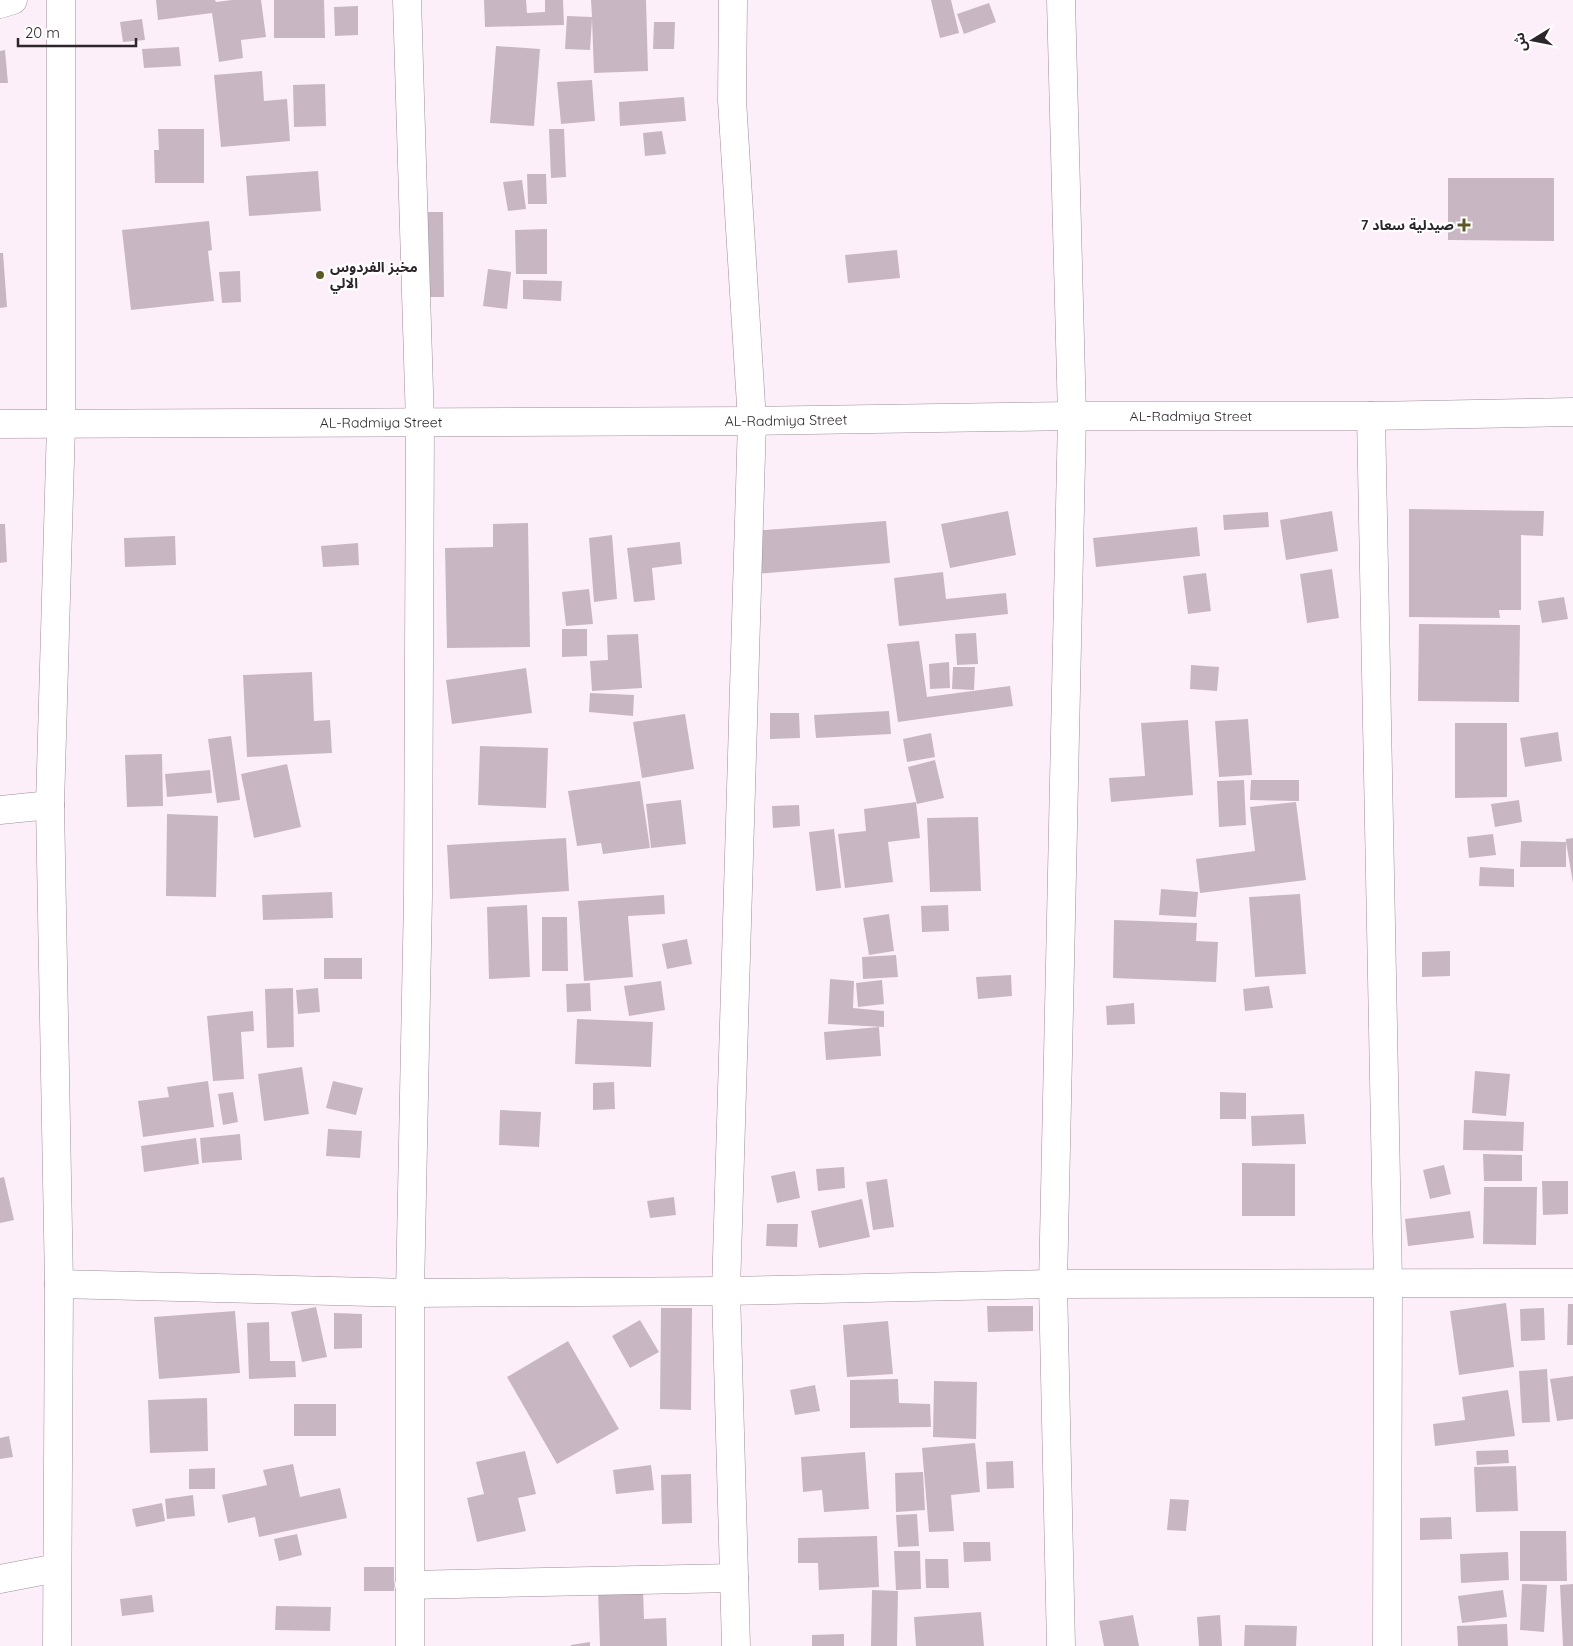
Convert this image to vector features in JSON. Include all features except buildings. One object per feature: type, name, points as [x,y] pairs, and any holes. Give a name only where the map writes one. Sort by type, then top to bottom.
[{"type":"street","points":[[0,4],[14,0]]},
{"type":"street","points":[[57,1646],[59,1284],[50,806],[61,425],[61,0]]},
{"type":"street","points":[[407,0],[420,423],[418,897],[410,1293],[410,1646]]},
{"type":"street","points":[[733,0],[732,100],[752,421],[726,1291],[736,1646]]},
{"type":"street","points":[[1061,0],[1072,416],[1053,1284],[1062,1646]]},
{"type":"street","name":"AL-Radmiya Street","points":[[0,424],[752,421],[1072,416],[1371,416],[1573,412]]},
{"type":"street","points":[[1371,416],[1388,1282],[1387,1646]]},
{"type":"street","points":[[0,810],[50,806]]},
{"type":"street","points":[[59,1284],[410,1293],[726,1291],[1053,1284],[1573,1283]]},
{"type":"street","points":[[0,1579],[56,1568]]},
{"type":"street","points":[[409,1586],[734,1578]]},
{"type":"place","name":"صيدلية سعاد 7","points":[[1464,225]]},
{"type":"place","name":"مخبز الفردوس الالي","points":[[320,275]]}]
